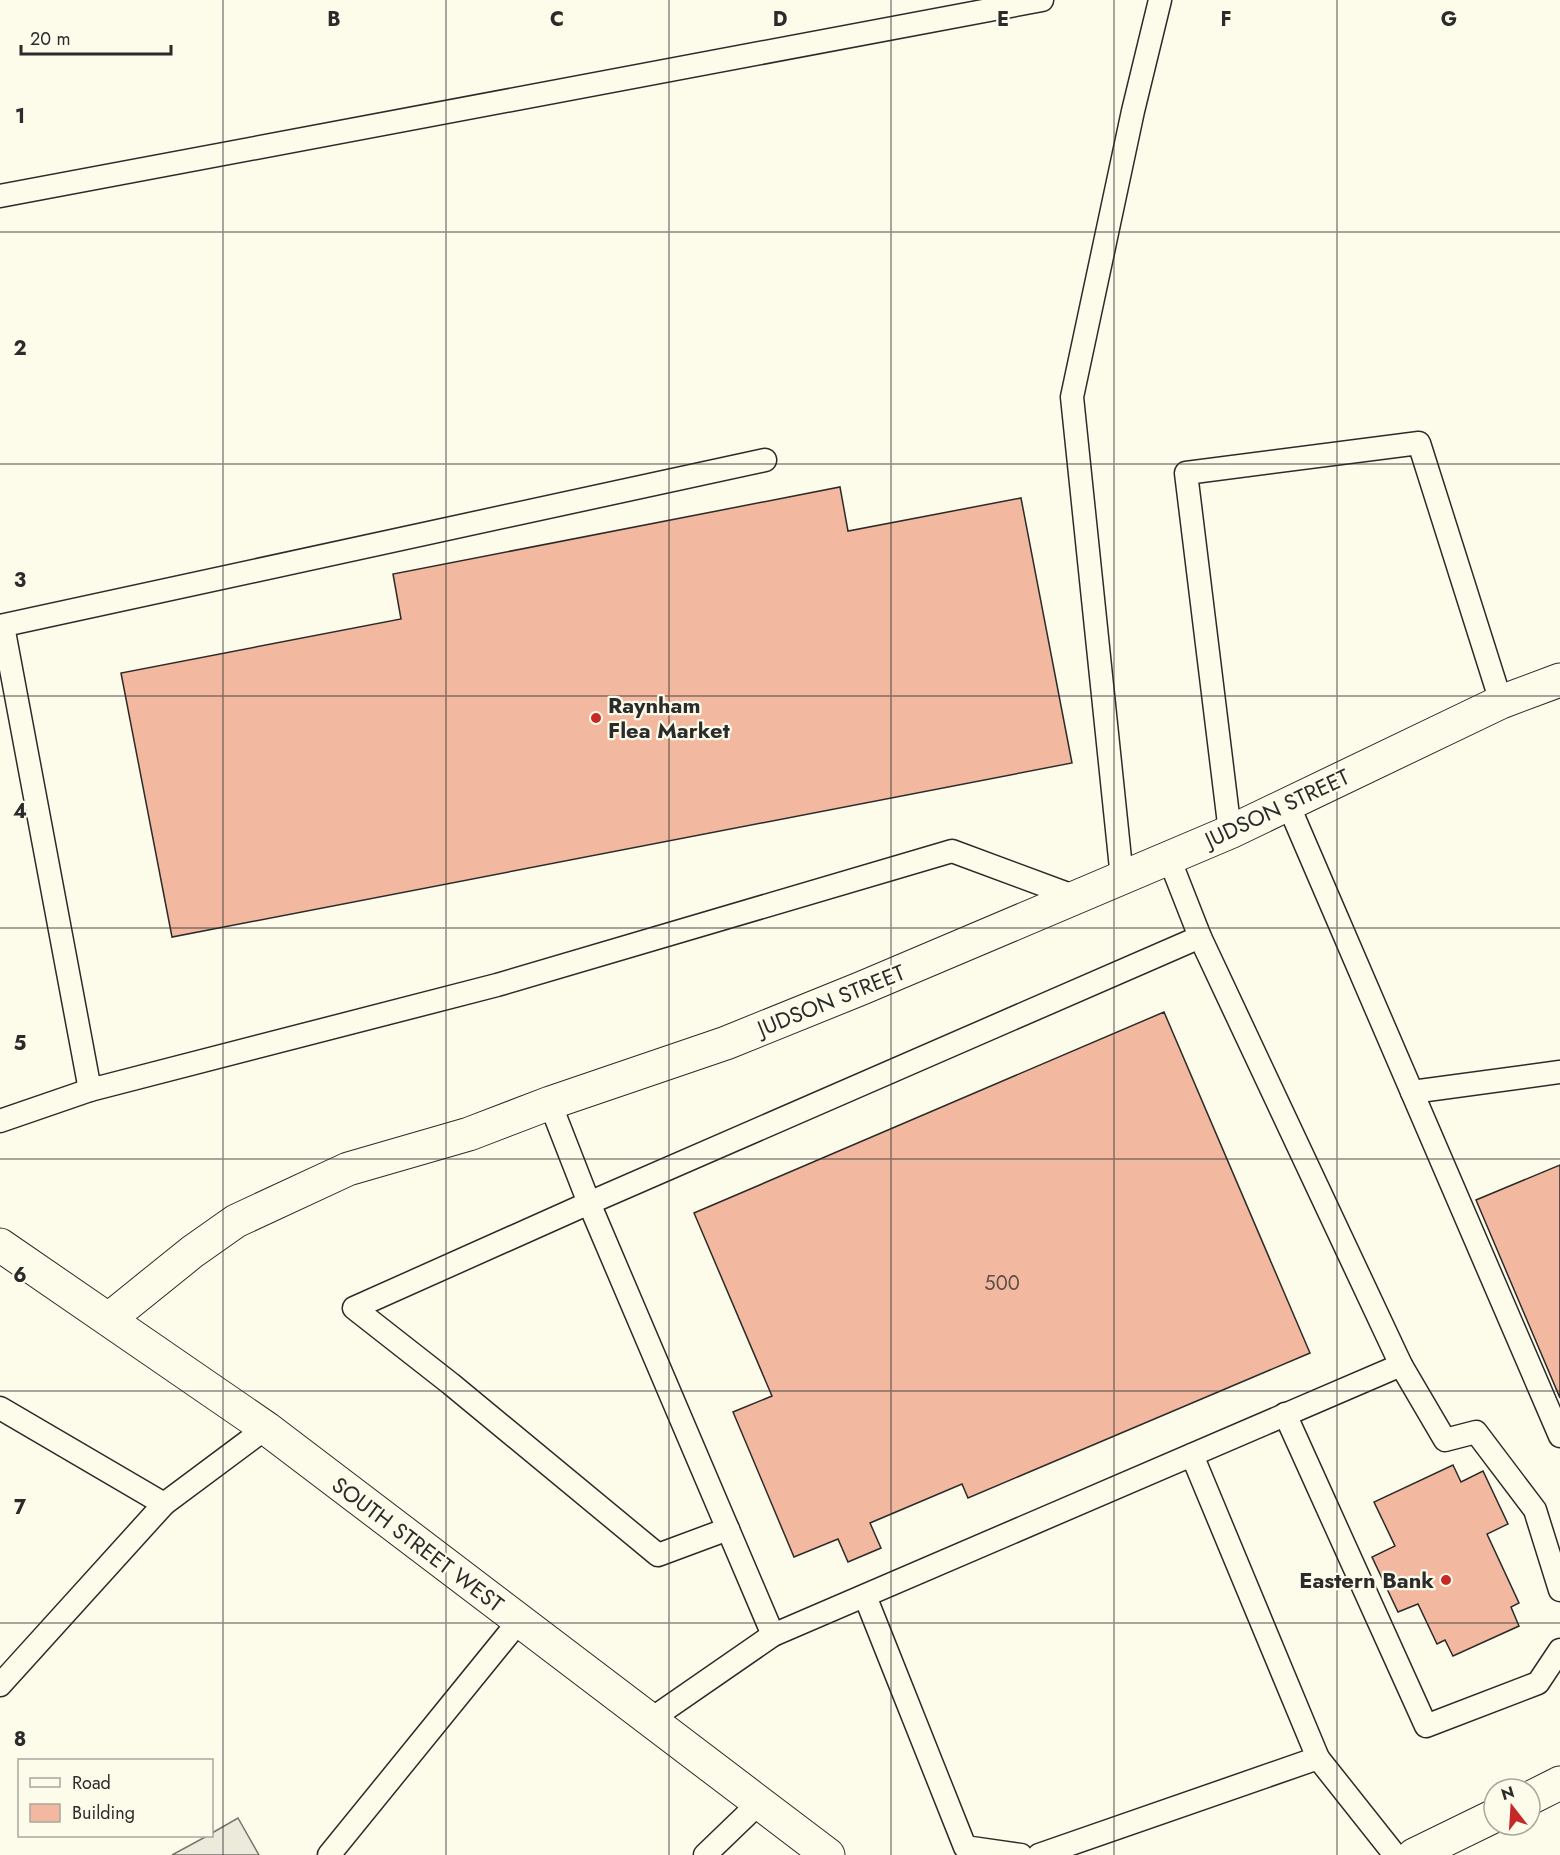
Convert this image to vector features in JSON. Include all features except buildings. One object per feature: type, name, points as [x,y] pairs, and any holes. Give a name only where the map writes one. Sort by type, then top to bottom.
[{"type":"main road","name":"JUDSON STREET","points":[[109,1319],[192,1252],[236,1221],[348,1169],[468,1134],[549,1103],[726,1043],[1230,832],[1501,702],[1560,680]]},
{"type":"main road","name":"SOUTH STREET WEST","points":[[0,1245],[266,1428],[828,1855]]},
{"type":"main road","points":[[1542,1792],[1560,1783]]},
{"type":"main road","points":[[1414,1855],[1482,1822]]},
{"type":"lane","points":[[0,196],[1042,0]]},
{"type":"lane","points":[[1122,878],[1072,397],[1133,111],[1160,0]]},
{"type":"lane","points":[[1230,832],[1186,473],[1419,443],[1501,702]]},
{"type":"lane","points":[[90,1090],[2,626],[765,460]]},
{"type":"lane","points":[[1288,804],[1560,1437]]},
{"type":"lane","points":[[0,1121],[90,1090],[496,985],[952,851],[1076,897]]},
{"type":"lane","points":[[1169,858],[1200,937],[1401,1365],[1445,1440],[1476,1432],[1535,1510],[1560,1590]]},
{"type":"lane","points":[[728,1529],[658,1556],[451,1384],[354,1308],[1200,937]]},
{"type":"lane","points":[[1412,1092],[1560,1072]]},
{"type":"lane","points":[[549,1103],[589,1203],[773,1635]]},
{"type":"lane","points":[[650,1720],[773,1635],[1401,1365]]},
{"type":"lane","points":[[0,1408],[164,1504]]},
{"type":"lane","points":[[1286,1414],[1426,1726],[1538,1683],[1560,1650]]},
{"type":"lane","points":[[0,1685],[164,1504],[266,1428]]},
{"type":"lane","points":[[1192,1455],[1318,1758],[1395,1855]]},
{"type":"lane","points":[[865,1596],[965,1847],[1021,1855]]},
{"type":"lane","points":[[329,1855],[519,1621]]},
{"type":"lane","points":[[1039,1855],[1318,1758]]},
{"type":"lane","points":[[705,1855],[759,1803]]},
{"type":"shaded area","points":[[238,1818],[259,1855],[172,1855],[205,1837],[213,1837],[213,1832]]},
{"type":"place","name":"Raynham Flea Market","points":[[596,718]]},
{"type":"place","name":"Eastern Bank","points":[[1446,1580]]}]
